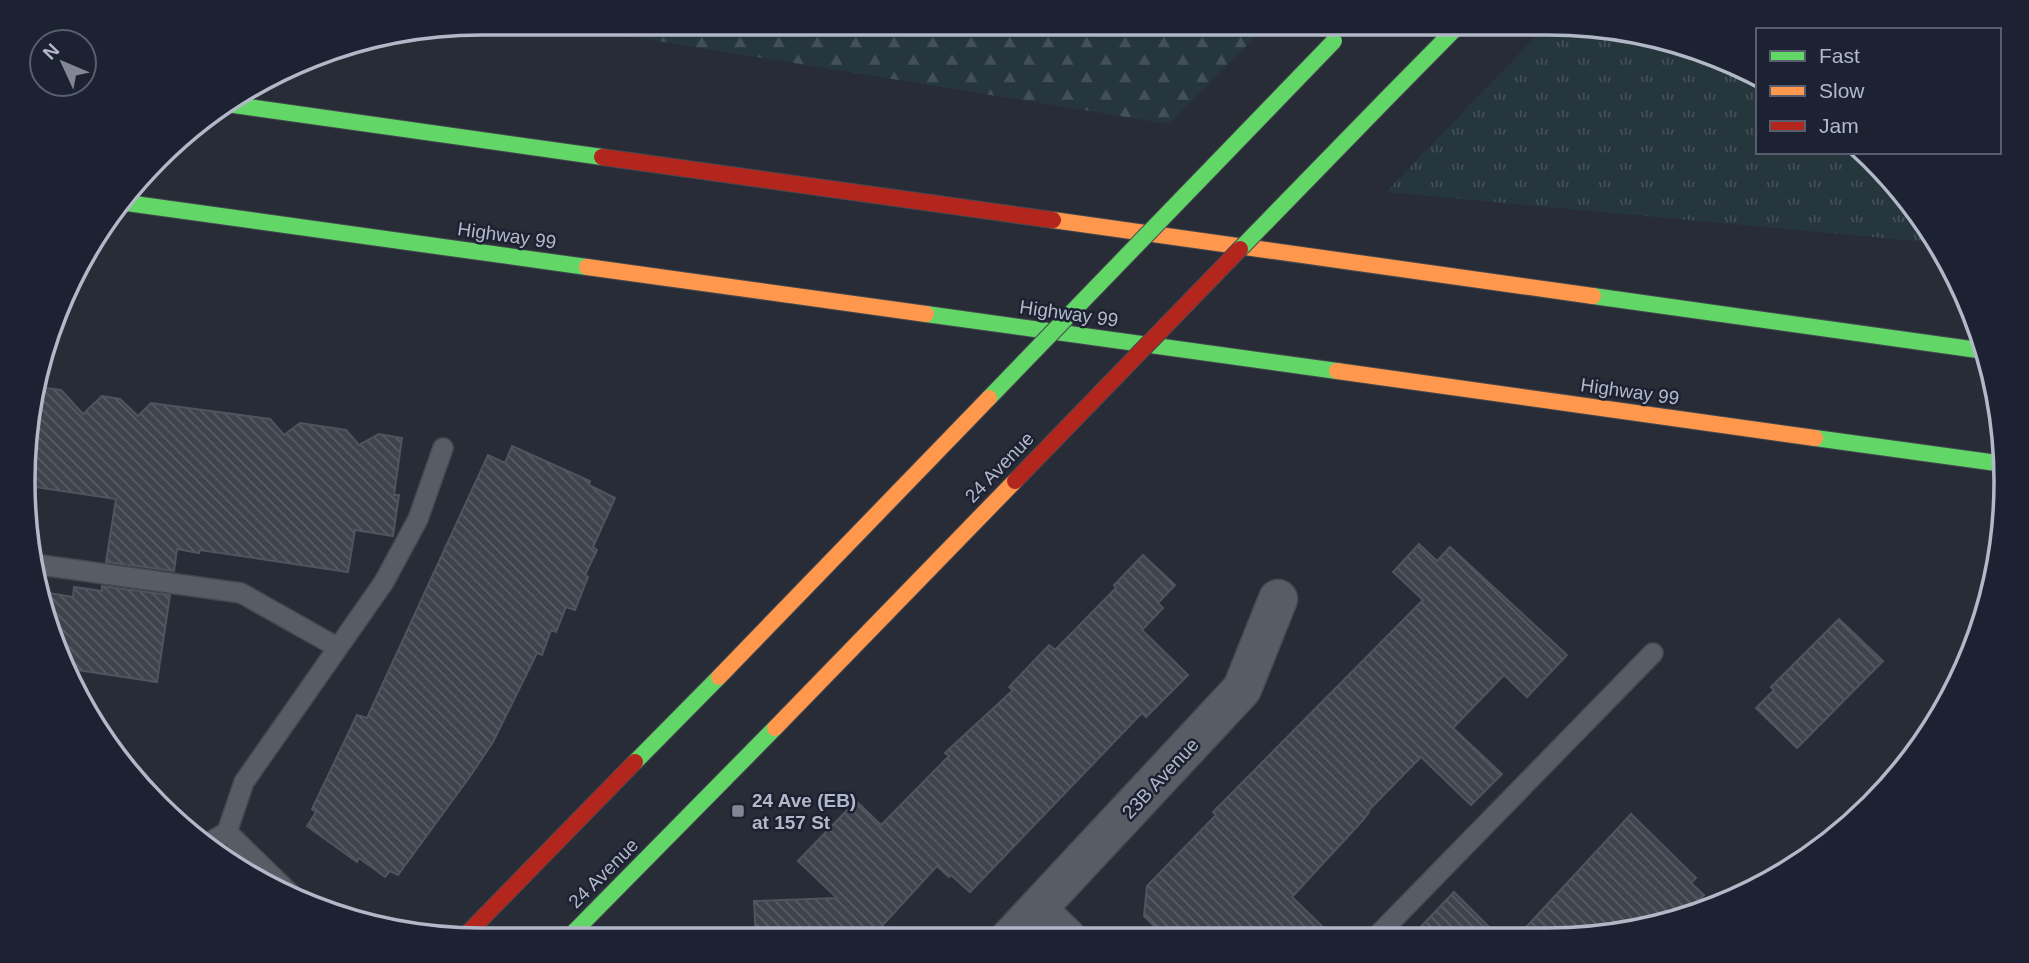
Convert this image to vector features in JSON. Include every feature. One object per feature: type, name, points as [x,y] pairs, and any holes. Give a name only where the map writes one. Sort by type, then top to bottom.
[{"type":"main road","name":"24 Avenue","points":[[578,928],[1449,35]]},
{"type":"main road","points":[[474,928],[1338,37]]},
{"type":"main road","points":[[240,106],[1974,349]]},
{"type":"main road","name":"Highway 99","points":[[132,204],[1993,463]]},
{"type":"street","name":"23B Avenue","points":[[1020,928],[1242,689],[1278,599]]},
{"type":"street","points":[[1038,910],[1057,928]]},
{"type":"lane","points":[[215,839],[227,832],[244,782],[390,571],[418,519],[443,448]]},
{"type":"lane","points":[[43,565],[241,593],[337,647]]},
{"type":"lane","points":[[1385,928],[1653,653]]},
{"type":"lane","points":[[227,832],[272,875]]},
{"type":"green space","points":[[622,35],[1257,35],[1169,124]]},
{"type":"green space","points":[[1537,35],[1577,36],[1663,50],[1718,69],[1756,87],[1756,154],[1850,154],[1883,187],[1924,242],[1386,192]]},
{"type":"building","points":[[45,388],[61,390],[83,414],[102,396],[120,399],[138,416],[151,403],[270,419],[284,435],[300,423],[346,430],[359,445],[379,434],[402,438],[394,495],[399,495],[393,536],[355,530],[348,572],[177,549],[174,571],[106,562],[116,499],[35,487],[36,452]]},
{"type":"building","points":[[512,446],[590,481],[589,485],[615,498],[593,547],[597,550],[585,575],[588,577],[575,610],[566,607],[556,632],[551,630],[542,655],[537,653],[493,742],[471,775],[398,875],[390,871],[385,877],[359,858],[357,862],[307,826],[316,812],[312,809],[357,715],[367,718],[488,455],[505,463]]},
{"type":"building","points":[[1419,544],[1437,561],[1450,547],[1567,655],[1527,697],[1504,675],[1453,728],[1502,774],[1471,805],[1421,757],[1368,811],[1363,820],[1292,897],[1324,928],[1156,928],[1144,916],[1147,886],[1216,815],[1213,812],[1423,600],[1393,572]]},
{"type":"building","points":[[1143,555],[1175,585],[1158,603],[1163,608],[1142,630],[1188,675],[1146,717],[1142,713],[970,892],[937,866],[880,928],[755,928],[754,901],[837,898],[798,861],[856,801],[881,825],[949,756],[945,753],[1013,690],[1009,687],[1049,645],[1055,650],[1116,588],[1114,585]]},
{"type":"building","points":[[102,586],[170,595],[157,682],[77,670],[49,593],[73,597],[74,587],[102,591]]},
{"type":"building","points":[[1839,619],[1883,661],[1797,748],[1756,708],[1774,690],[1771,687]]},
{"type":"building","points":[[1631,814],[1696,878],[1691,883],[1704,895],[1691,904],[1635,919],[1577,927],[1525,928]]},
{"type":"building","points":[[1454,892],[1490,928],[1420,928]]},
{"type":"traffic: fast","points":[[1390,95],[1449,35]]},
{"type":"traffic: fast","points":[[989,398],[1334,41]]},
{"type":"traffic: fast","points":[[1240,249],[1390,95]]},
{"type":"traffic: fast","points":[[240,106],[602,157]]},
{"type":"traffic: fast","points":[[132,204],[587,267]]},
{"type":"traffic: fast","points":[[1593,296],[1974,349]]},
{"type":"traffic: fast","points":[[926,314],[1337,371]]},
{"type":"traffic: fast","points":[[1815,438],[1993,463]]},
{"type":"traffic: fast","points":[[635,762],[719,677]]},
{"type":"traffic: fast","points":[[578,928],[775,728]]},
{"type":"traffic: slow","points":[[1053,220],[1593,296]]},
{"type":"traffic: slow","points":[[587,267],[926,314]]},
{"type":"traffic: slow","points":[[1337,371],[1815,438]]},
{"type":"traffic: slow","points":[[719,677],[989,398]]},
{"type":"traffic: slow","points":[[775,728],[1015,481]]},
{"type":"traffic: jam","points":[[602,157],[1053,220]]},
{"type":"traffic: jam","points":[[1015,481],[1240,249]]},
{"type":"traffic: jam","points":[[473,928],[635,762]]},
{"type":"place","name":"24 Ave (EB) at 157 St","points":[[738,811]]}]
